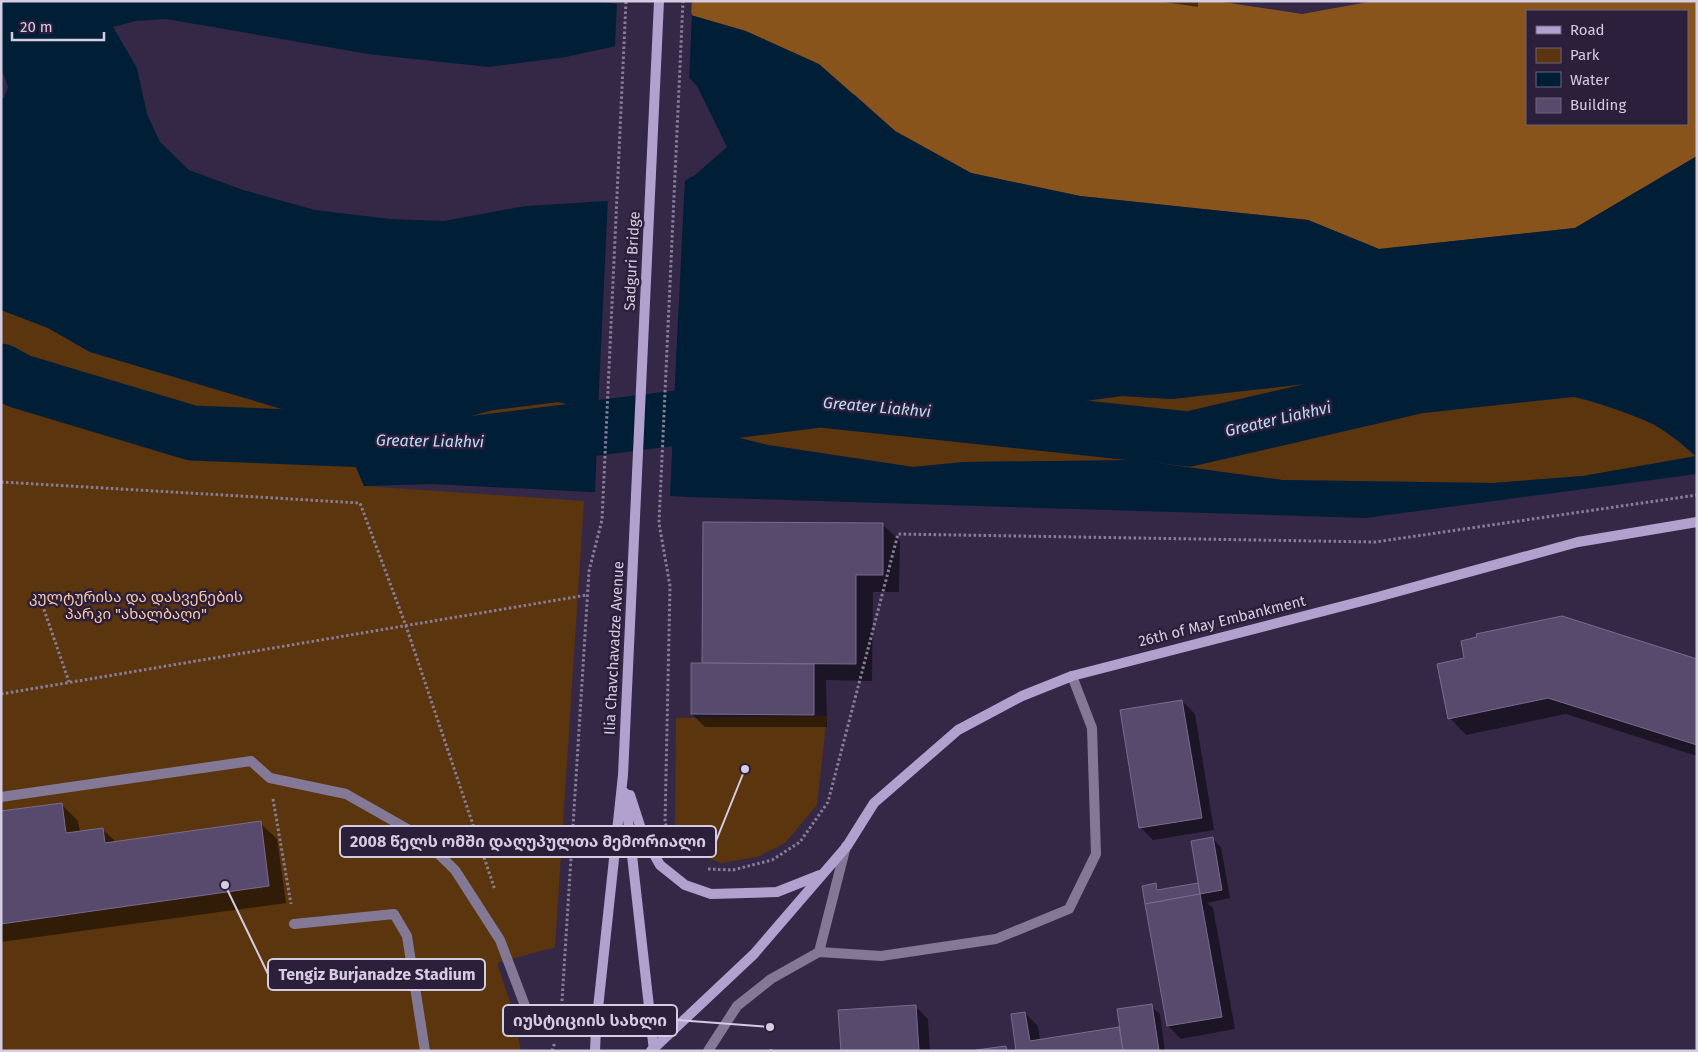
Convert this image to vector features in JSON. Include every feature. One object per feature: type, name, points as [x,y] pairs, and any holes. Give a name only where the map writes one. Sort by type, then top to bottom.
[{"type":"main road","name":"Sadguri Bridge","points":[[635,522],[659,1]]},
{"type":"main road","name":"Ilia Chavchavadze Avenue","points":[[595,1051],[623,775],[635,522]]},
{"type":"main road","name":"26th of May Embankment","points":[[822,875],[847,846],[874,803],[958,730],[1022,696],[1072,676],[1374,598],[1578,542],[1697,522]]},
{"type":"main road","name":"Ilia Chavchavadze Avenue","points":[[623,775],[653,1050]]},
{"type":"main road","points":[[623,775],[643,834],[660,866],[685,885],[711,894],[777,892],[822,875]]},
{"type":"main road","name":"Ilia Chavchavadze Avenue","points":[[653,1050],[754,954],[822,875]]},
{"type":"lane","points":[[708,1051],[736,1006],[771,979],[819,952],[881,956],[996,938],[1069,909],[1096,854],[1092,728],[1072,676]]},
{"type":"lane","points":[[1,797],[251,761],[270,778],[346,794],[420,836],[455,870],[500,940],[527,1011],[561,1022],[596,1027]]},
{"type":"lane","points":[[819,952],[847,846]]},
{"type":"lane","points":[[294,924],[394,914],[407,936],[425,1051]]},
{"type":"path","points":[[561,1022],[589,571],[602,520],[626,1]]},
{"type":"path","points":[[676,846],[665,824],[670,586],[659,523],[683,1]]},
{"type":"path","points":[[1,482],[360,502],[406,626],[496,894]]},
{"type":"path","points":[[704,869],[733,870],[772,860],[800,842],[828,802],[898,534],[1375,542],[1697,495]]},
{"type":"path","points":[[39,595],[69,682]]},
{"type":"path","points":[[1,694],[587,596]]},
{"type":"path","points":[[270,778],[294,924]]},
{"type":"green space","name":"კულტურისა და დასვენების პარკი \"ახალბაღი\"","points":[[1,310],[48,328],[90,352],[309,417],[335,432],[351,456],[364,486],[584,501],[555,947],[497,963],[512,1008],[521,1051],[1,1051]]},
{"type":"green space","points":[[1366,377],[1436,378],[1473,381],[1509,385],[1580,398],[1615,408],[1647,421],[1673,437],[1696,457],[1583,476],[1493,483],[1282,480],[1135,460],[964,462],[913,467],[768,445],[699,428],[568,444],[524,455],[480,457],[426,457],[366,435],[417,431],[493,410],[558,402],[582,408],[688,394],[719,387],[783,389],[830,400],[895,401],[932,394],[1007,413],[1040,411],[1069,403],[1122,396],[1172,399]]},
{"type":"green space","points":[[827,716],[817,805],[785,843],[757,857],[721,863],[695,853],[675,829],[676,718]]},
{"type":"shaded area","points":[[692,1],[1217,1],[1302,14],[1374,1],[1697,1],[1697,156],[1575,228],[1379,249],[1308,220],[1080,196],[971,173],[895,131],[855,95],[691,15]]},
{"type":"water","points":[[1,1],[597,1],[691,15],[746,31],[819,64],[895,131],[971,173],[1080,196],[1308,220],[1379,249],[1575,228],[1697,156],[1697,474],[1365,518],[688,497],[432,484],[364,486],[351,456],[335,432],[309,417],[90,352],[48,328],[1,310],[1,98],[4,98],[8,87],[1,67]],"holes":[[[166,19],[368,54],[488,67],[566,57],[634,42],[664,51],[697,86],[727,147],[695,175],[666,191],[623,200],[525,206],[444,221],[390,219],[315,210],[243,190],[189,170],[160,142],[147,114],[137,68],[113,27],[136,21]],[[1366,377],[1473,380],[1544,390],[1579,398],[1613,408],[1653,424],[1696,456],[1583,476],[1493,483],[1282,480],[1135,460],[964,462],[913,467],[768,445],[699,428],[568,444],[524,455],[480,457],[426,457],[368,435],[417,431],[493,410],[558,402],[594,410],[622,409],[654,404],[719,387],[783,389],[860,406],[932,394],[1007,413],[1040,411],[1069,403],[1122,396],[1172,399]]]},
{"type":"pier","points":[[617,2],[692,13],[689,81],[663,53],[634,44],[615,48]]},
{"type":"pier","points":[[685,178],[674,401],[622,412],[598,412],[608,198],[623,197],[665,188]]},
{"type":"pier","points":[[673,429],[670,498],[595,495],[597,438]]},
{"type":"building","points":[[703,522],[883,523],[883,575],[856,575],[856,664],[702,663]]},
{"type":"building","points":[[1562,616],[1697,659],[1697,745],[1548,698],[1448,719],[1437,664],[1464,658],[1461,641],[1477,637],[1476,634]]},
{"type":"building","points":[[691,663],[814,664],[814,715],[691,714]]},
{"type":"building","points":[[1182,700],[1202,818],[1139,828],[1120,710]]},
{"type":"building","points":[[62,803],[66,833],[103,828],[105,843],[261,821],[269,886],[1,924],[1,811]]},
{"type":"building","points":[[1213,837],[1222,890],[1200,894],[1191,841]]},
{"type":"building","points":[[1156,883],[1157,890],[1198,883],[1200,894],[1145,904],[1142,886]]},
{"type":"building","points":[[1200,894],[1222,1017],[1167,1026],[1145,904]]},
{"type":"building","points":[[1152,1004],[1159,1051],[1123,1051],[1117,1009]]},
{"type":"building","points":[[916,1005],[919,1051],[841,1051],[838,1010]]},
{"type":"building","points":[[1025,1012],[1030,1041],[1119,1027],[1123,1051],[1016,1051],[1011,1014]]},
{"type":"building","points":[[1006,1046],[1007,1051],[976,1051],[976,1050]]},
{"type":"waterway","name":"Greater Liakhvi","points":[[1,371],[19,381],[192,433],[469,444],[820,400],[1189,439],[1418,386],[1679,358],[1697,360]]},
{"type":"place","name":"2008 წელს ომში დაღუპულთა მემორიალი","points":[[745,769]]},
{"type":"place","name":"Tengiz Burjanadze Stadium","points":[[225,885]]},
{"type":"place","name":"იუსტიციის სახლი","points":[[770,1027]]}]
